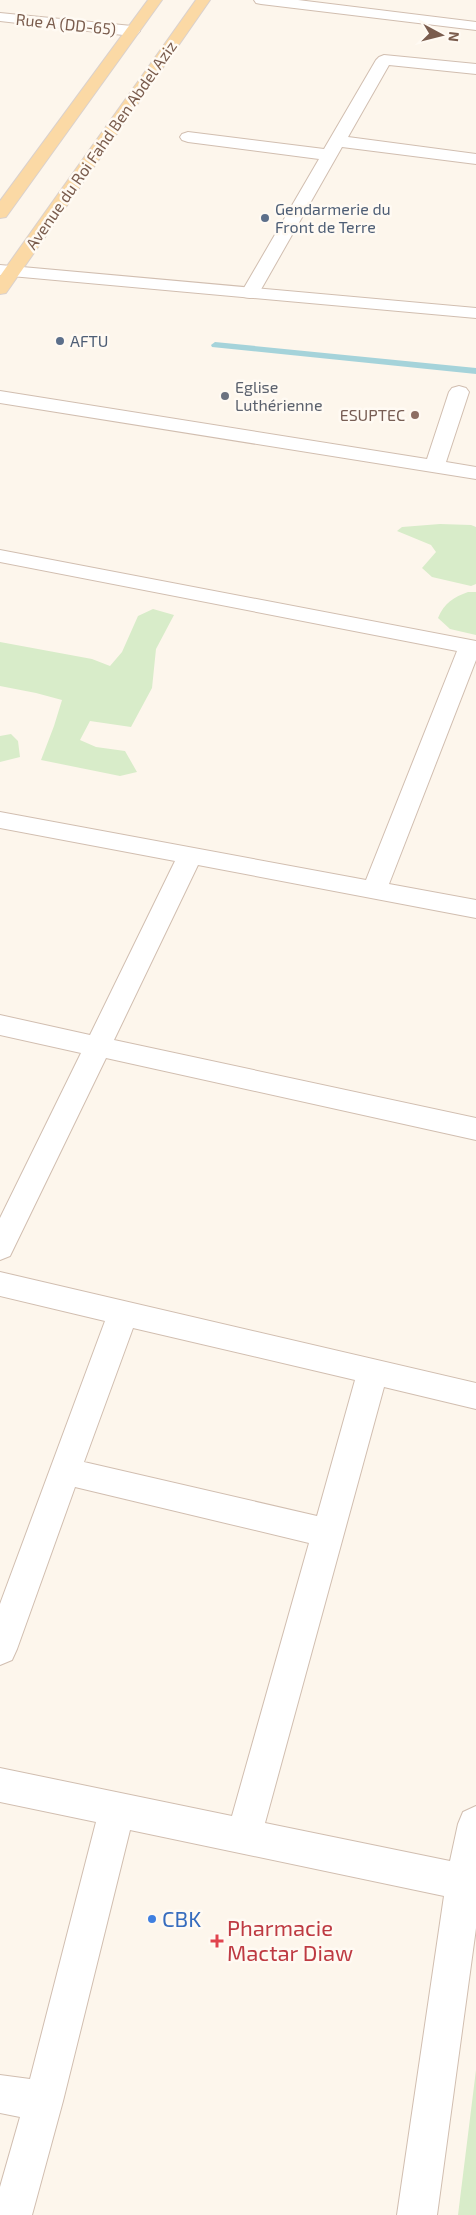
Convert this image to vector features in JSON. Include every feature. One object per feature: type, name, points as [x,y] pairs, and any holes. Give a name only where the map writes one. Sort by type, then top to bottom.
[{"type":"main road","points":[[0,213],[155,0]]},
{"type":"main road","name":"Avenue du Roi Fahd Ben Abdel Aziz","points":[[0,289],[7,271],[202,0]]},
{"type":"street","points":[[261,0],[476,26]]},
{"type":"street","name":"Rue A (DD-65)","points":[[0,17],[132,31]]},
{"type":"street","points":[[250,292],[384,60],[476,69]]},
{"type":"street","points":[[188,137],[476,159]]},
{"type":"street","points":[[7,271],[476,313]]},
{"type":"street","points":[[434,466],[459,392]]},
{"type":"street","points":[[0,397],[476,472]]},
{"type":"street","points":[[0,556],[473,648],[374,890]]},
{"type":"street","points":[[0,820],[476,909]]},
{"type":"street","points":[[0,1248],[190,856]]},
{"type":"street","points":[[0,1026],[476,1129]]},
{"type":"street","points":[[0,1284],[476,1396]]},
{"type":"street","points":[[0,1649],[123,1313]]},
{"type":"street","points":[[244,1836],[373,1372]]},
{"type":"street","points":[[64,1471],[329,1533]]},
{"type":"street","points":[[0,1784],[470,1883]]},
{"type":"street","points":[[12,2215],[44,2101],[117,1809]]},
{"type":"street","points":[[417,2215],[470,1883],[476,1824]]},
{"type":"street","points":[[0,2094],[44,2101]]},
{"type":"green space","points":[[440,524],[471,525],[476,527],[476,584],[471,586],[432,577],[422,568],[436,552],[431,545],[397,531],[402,527]]},
{"type":"green space","points":[[468,592],[476,592],[476,635],[450,629],[438,618],[443,608],[450,601]]},
{"type":"green space","points":[[153,609],[174,615],[156,649],[152,688],[131,727],[90,721],[80,740],[96,747],[125,751],[137,772],[120,776],[41,760],[62,700],[0,686],[0,642],[92,659],[110,666],[122,652],[138,616]]},
{"type":"green space","points":[[11,734],[18,741],[20,757],[0,762],[0,736]]},
{"type":"green space","points":[[476,2070],[476,2215],[458,2215]]},
{"type":"waterway","points":[[215,345],[476,371]]},
{"type":"place","name":"Gendarmerie du Front de Terre","points":[[265,218]]},
{"type":"place","name":"AFTU","points":[[60,341]]},
{"type":"place","name":"Eglise Luthérienne","points":[[225,396]]},
{"type":"place","name":"ESUPTEC","points":[[415,415]]},
{"type":"place","name":"CBK","points":[[152,1919]]},
{"type":"place","name":"Pharmacie Mactar Diaw","points":[[217,1941]]}]
